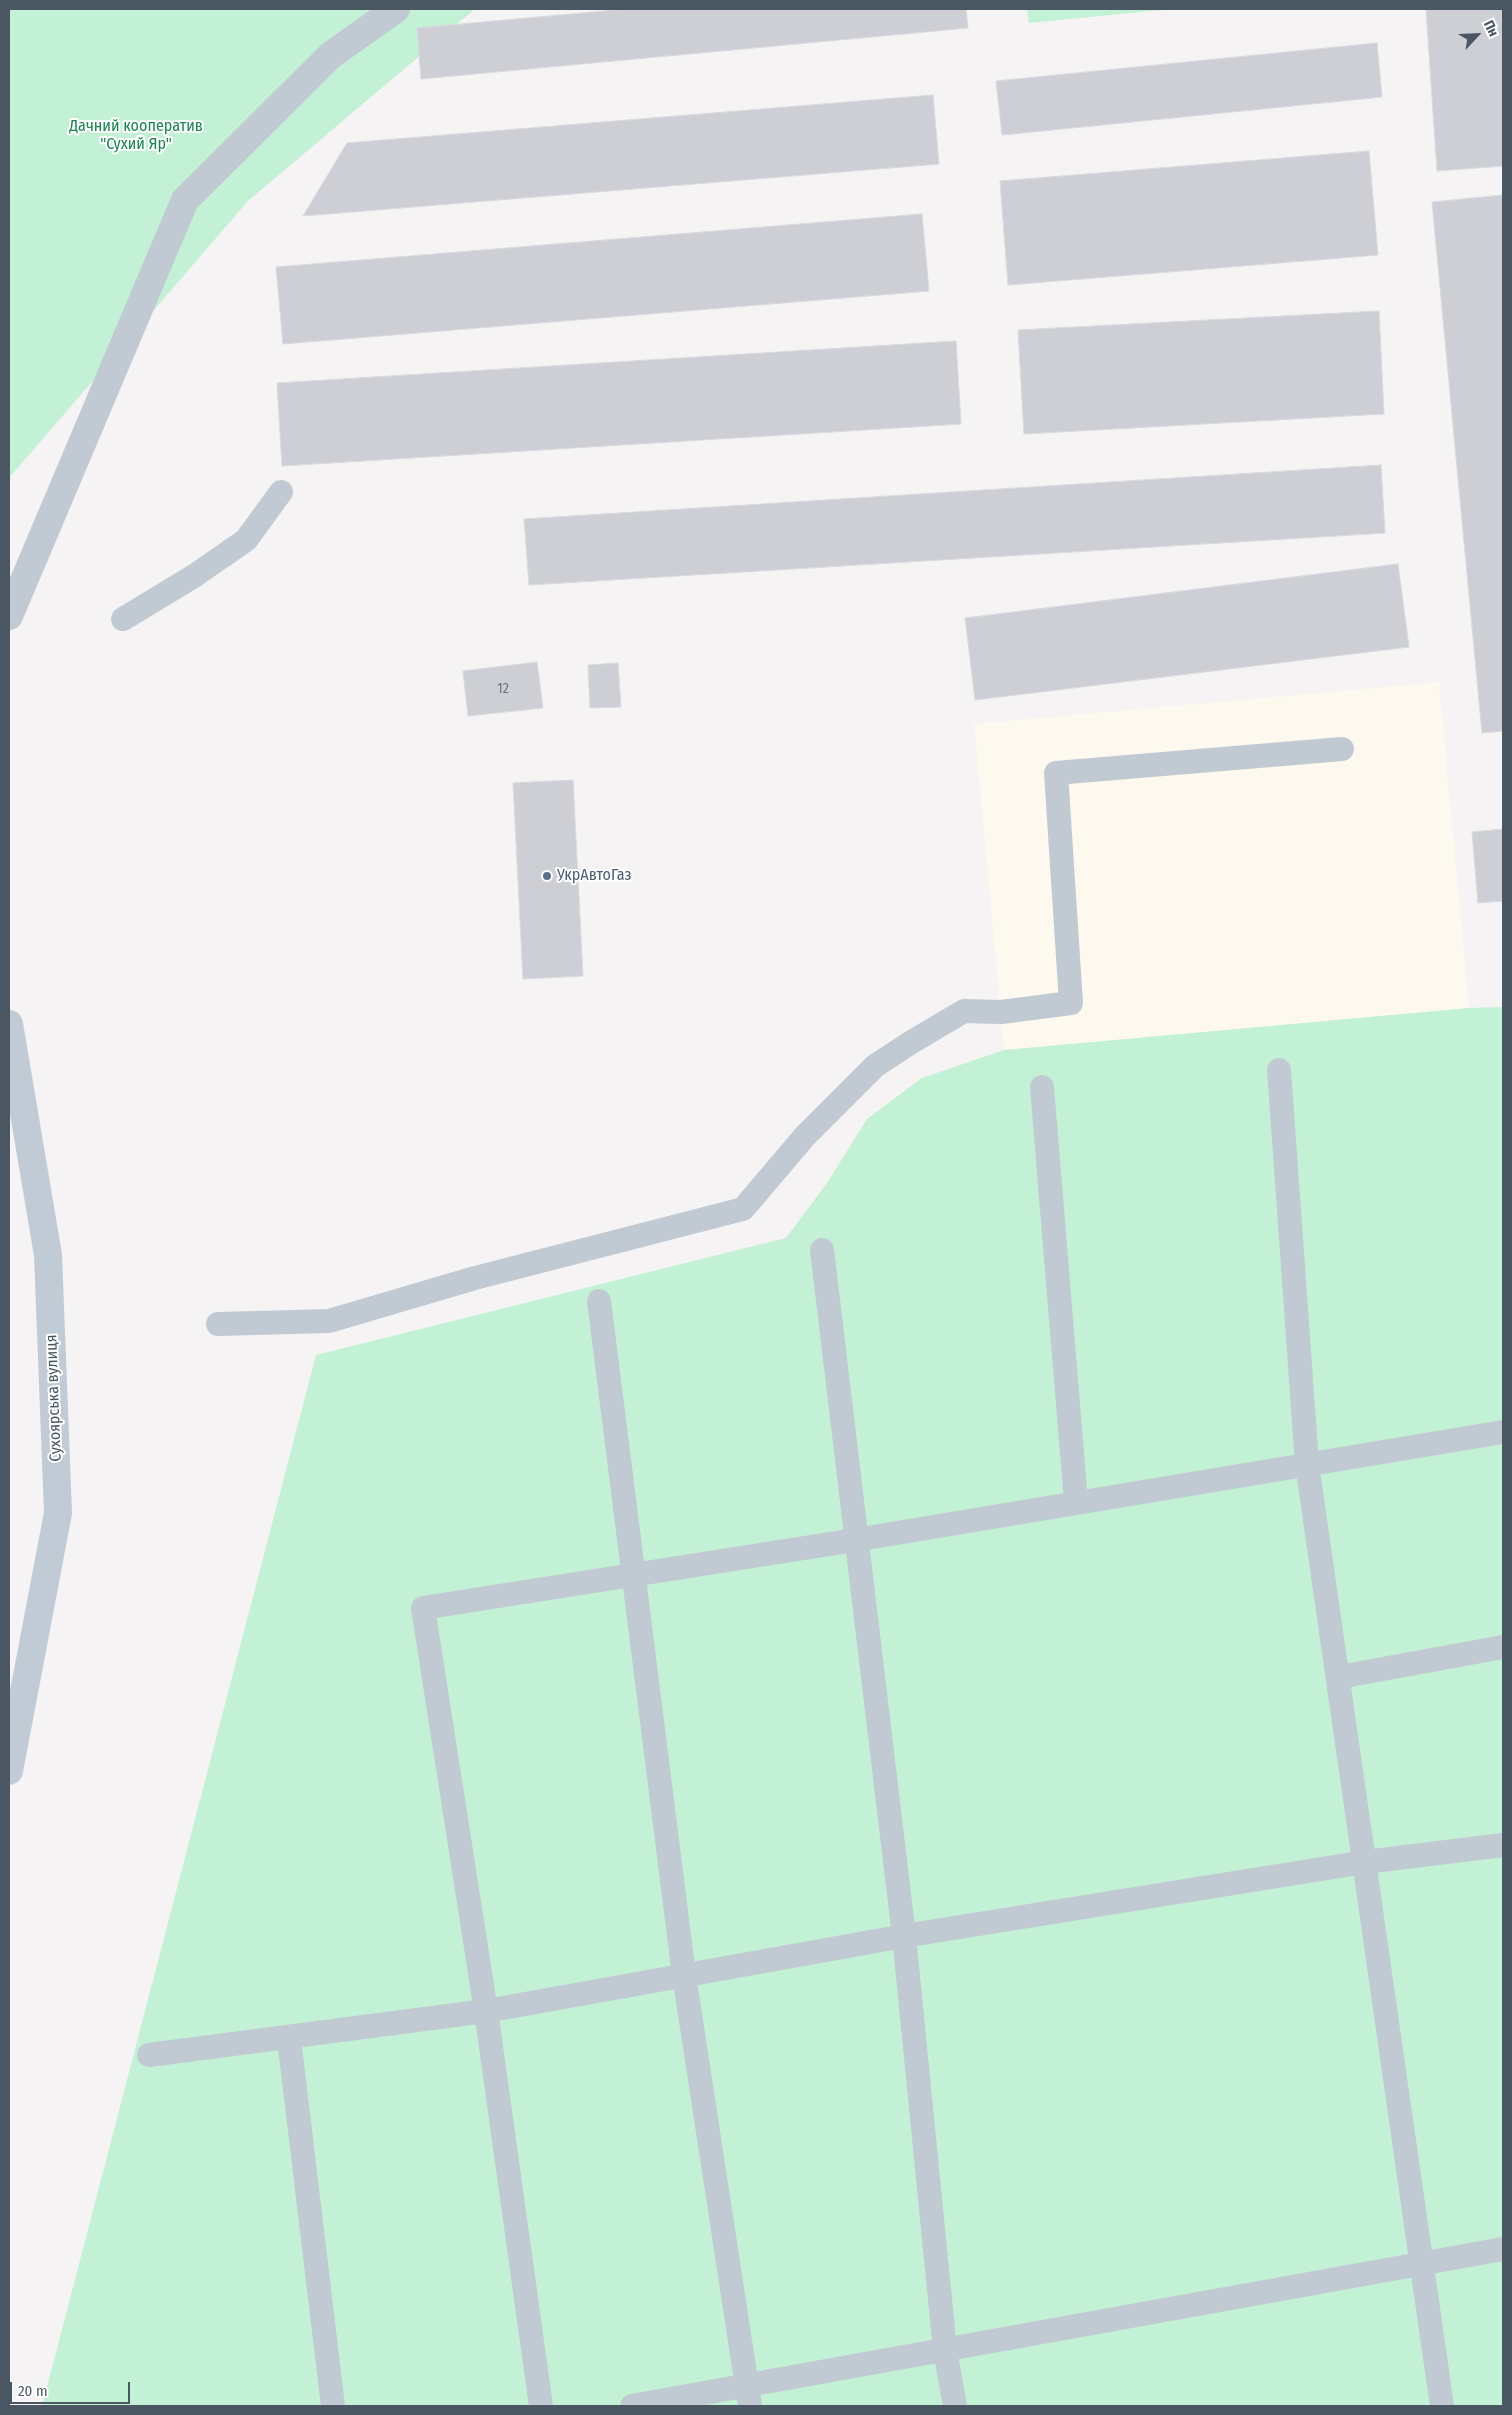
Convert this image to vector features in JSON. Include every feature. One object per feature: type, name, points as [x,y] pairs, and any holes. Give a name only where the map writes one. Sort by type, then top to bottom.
[{"type":"street","points":[[9,616],[185,200],[331,55],[396,9]]},
{"type":"street","name":"Сухоярська вулиця","points":[[9,1024],[48,1255],[58,1513],[9,1771]]},
{"type":"lane","points":[[123,619],[194,576],[246,540],[281,492]]},
{"type":"lane","points":[[218,1324],[329,1321],[475,1278],[743,1209],[805,1136],[875,1066],[910,1043],[964,1012],[1001,1012],[1071,1003],[1056,773],[1342,749]]},
{"type":"lane","points":[[1279,1070],[1307,1464],[1366,1862],[1442,2406]]},
{"type":"lane","points":[[1042,1087],[1076,1502]]},
{"type":"lane","points":[[822,1250],[855,1540],[904,1936],[945,2350],[955,2406]]},
{"type":"lane","points":[[599,1301],[684,1975],[749,2396]]},
{"type":"lane","points":[[541,2406],[486,2011],[423,1608],[855,1540],[1503,1432]]},
{"type":"lane","points":[[1339,1677],[1503,1647]]},
{"type":"lane","points":[[149,2055],[486,2011],[904,1936],[1366,1862],[1503,1845]]},
{"type":"lane","points":[[288,2038],[333,2406]]},
{"type":"lane","points":[[632,2406],[749,2396],[945,2350],[1503,2250]]},
{"type":"shaded area","points":[[1439,682],[1469,1008],[1004,1050],[974,724]]},
{"type":"green space","name":"Дачний кооператив \"Сухий Яр\"","points":[[9,9],[475,9],[248,201],[9,478]]},
{"type":"green space","points":[[1027,9],[1172,9],[1029,23]]},
{"type":"green space","points":[[1503,1007],[1503,2406],[42,2406],[316,1355],[786,1238],[827,1183],[867,1119],[922,1078],[1004,1050],[1469,1008]]},
{"type":"building","points":[[626,9],[966,9],[968,28],[421,79],[417,28]]},
{"type":"building","points":[[1426,9],[1503,9],[1503,166],[1437,171]]},
{"type":"building","points":[[1377,43],[1382,97],[1002,135],[996,81]]},
{"type":"building","points":[[933,95],[939,164],[303,216],[347,143]]},
{"type":"building","points":[[1369,151],[1378,255],[1008,285],[1000,181]]},
{"type":"building","points":[[1503,195],[1503,731],[1482,733],[1432,202]]},
{"type":"building","points":[[922,214],[929,291],[283,344],[276,267]]},
{"type":"building","points":[[1379,311],[1384,414],[1024,434],[1018,330]]},
{"type":"building","points":[[956,341],[961,424],[282,466],[277,383]]},
{"type":"building","points":[[1381,465],[1385,533],[529,585],[524,519]]},
{"type":"building","points":[[1398,564],[1409,647],[975,700],[965,618]]},
{"type":"building","points":[[537,662],[543,708],[468,716],[463,671]]},
{"type":"building","points":[[618,663],[621,707],[590,708],[588,665]]},
{"type":"building","points":[[573,780],[583,976],[523,979],[513,783]]},
{"type":"building","points":[[1503,829],[1503,901],[1478,903],[1472,832]]},
{"type":"place","name":"УкрАвтоГаз","points":[[547,876]]}]
